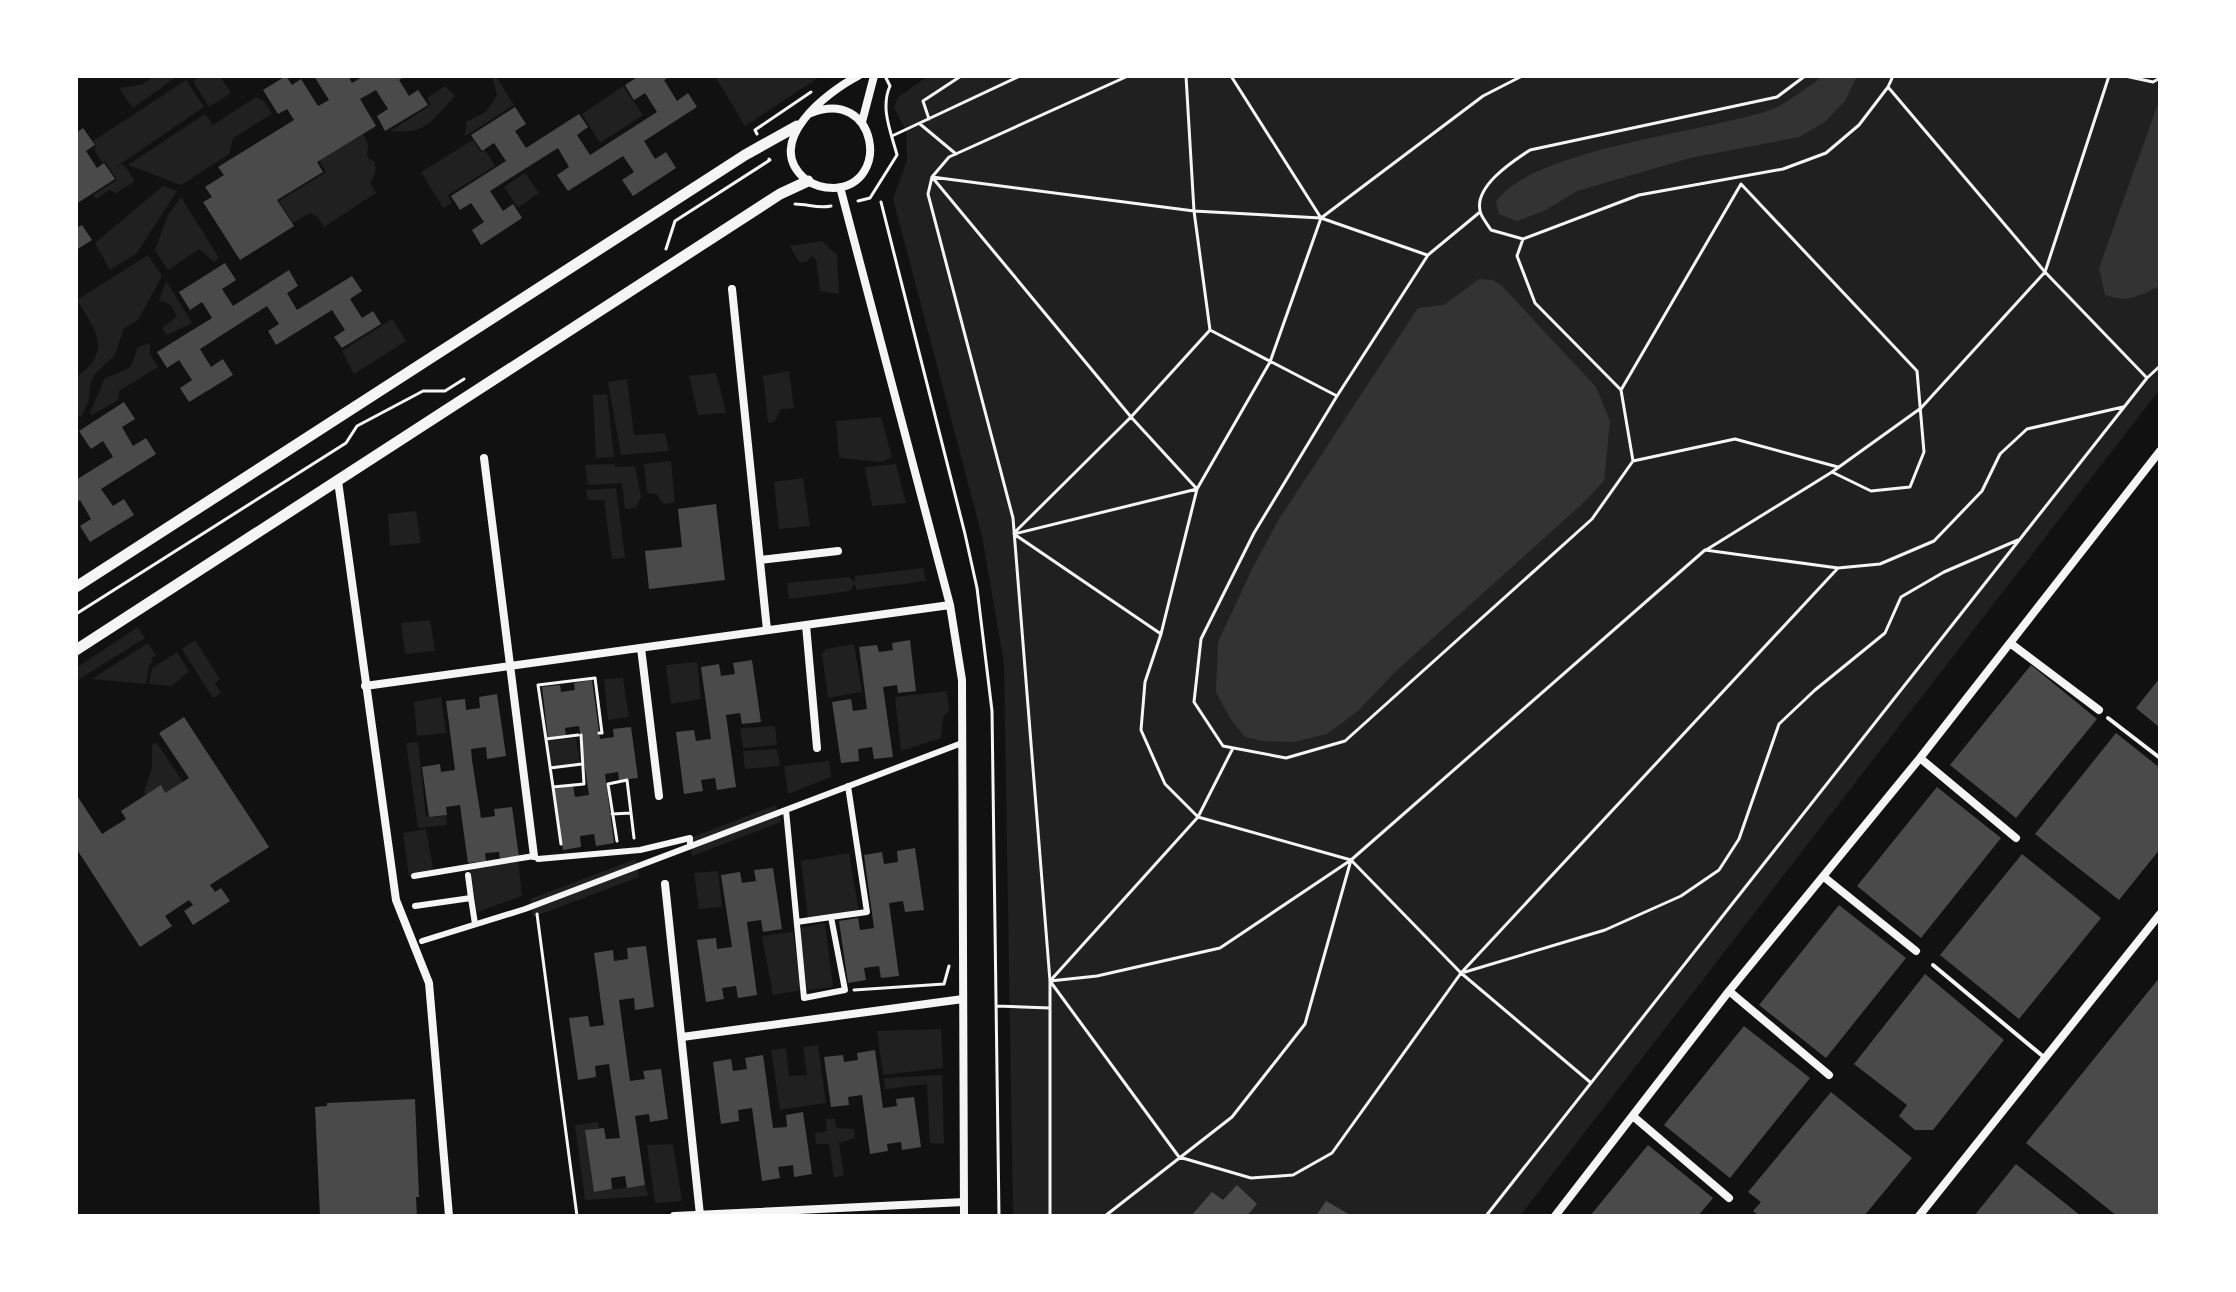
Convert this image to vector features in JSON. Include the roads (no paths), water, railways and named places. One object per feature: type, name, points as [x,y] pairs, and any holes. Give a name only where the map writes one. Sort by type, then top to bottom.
[{"type":"street","points":[[76,587],[745,155],[797,126],[845,83],[858,76]]},
{"type":"street","points":[[862,122],[874,76]]},
{"type":"street","points":[[797,126],[791,140],[791,156],[797,170],[808,181],[824,187],[840,187],[857,179],[868,164],[870,140],[862,122],[847,111],[838,109],[811,113]]},
{"type":"street","points":[[76,650],[780,194],[808,181]]},
{"type":"street","points":[[840,187],[950,605],[962,680],[964,1216]]},
{"type":"street","points":[[732,289],[767,630]]},
{"type":"street","points":[[1555,1216],[1729,991],[1920,758],[2160,451]]},
{"type":"street","points":[[484,458],[536,858]]},
{"type":"street","points":[[338,481],[396,900],[429,983],[449,1216]]},
{"type":"street","points":[[760,560],[838,551]]},
{"type":"street","points":[[365,686],[950,605]]},
{"type":"street","points":[[806,625],[817,748]]},
{"type":"street","points":[[2010,643],[2099,710]]},
{"type":"street","points":[[641,648],[659,796]]},
{"type":"street","points":[[422,941],[536,905],[962,743]]},
{"type":"street","points":[[1920,758],[2016,838]]},
{"type":"street","points":[[797,922],[867,912],[848,786]]},
{"type":"street","points":[[786,810],[804,998],[845,990],[831,917]]},
{"type":"street","points":[[414,876],[536,858],[640,850],[690,838],[690,846]]},
{"type":"street","points":[[468,875],[475,924]]},
{"type":"street","points":[[1824,877],[1916,951]]},
{"type":"street","points":[[665,884],[700,1215]]},
{"type":"street","points":[[415,906],[471,898]]},
{"type":"street","points":[[1919,1216],[2160,914]]},
{"type":"street","points":[[1729,991],[1829,1075]]},
{"type":"street","points":[[682,1037],[963,999]]},
{"type":"street","points":[[1634,1117],[1729,1198]]},
{"type":"street","points":[[674,1216],[964,1202]]},
{"type":"lane","points":[[2108,718],[2160,758]]},
{"type":"lane","points":[[1933,965],[2045,1058]]}]
